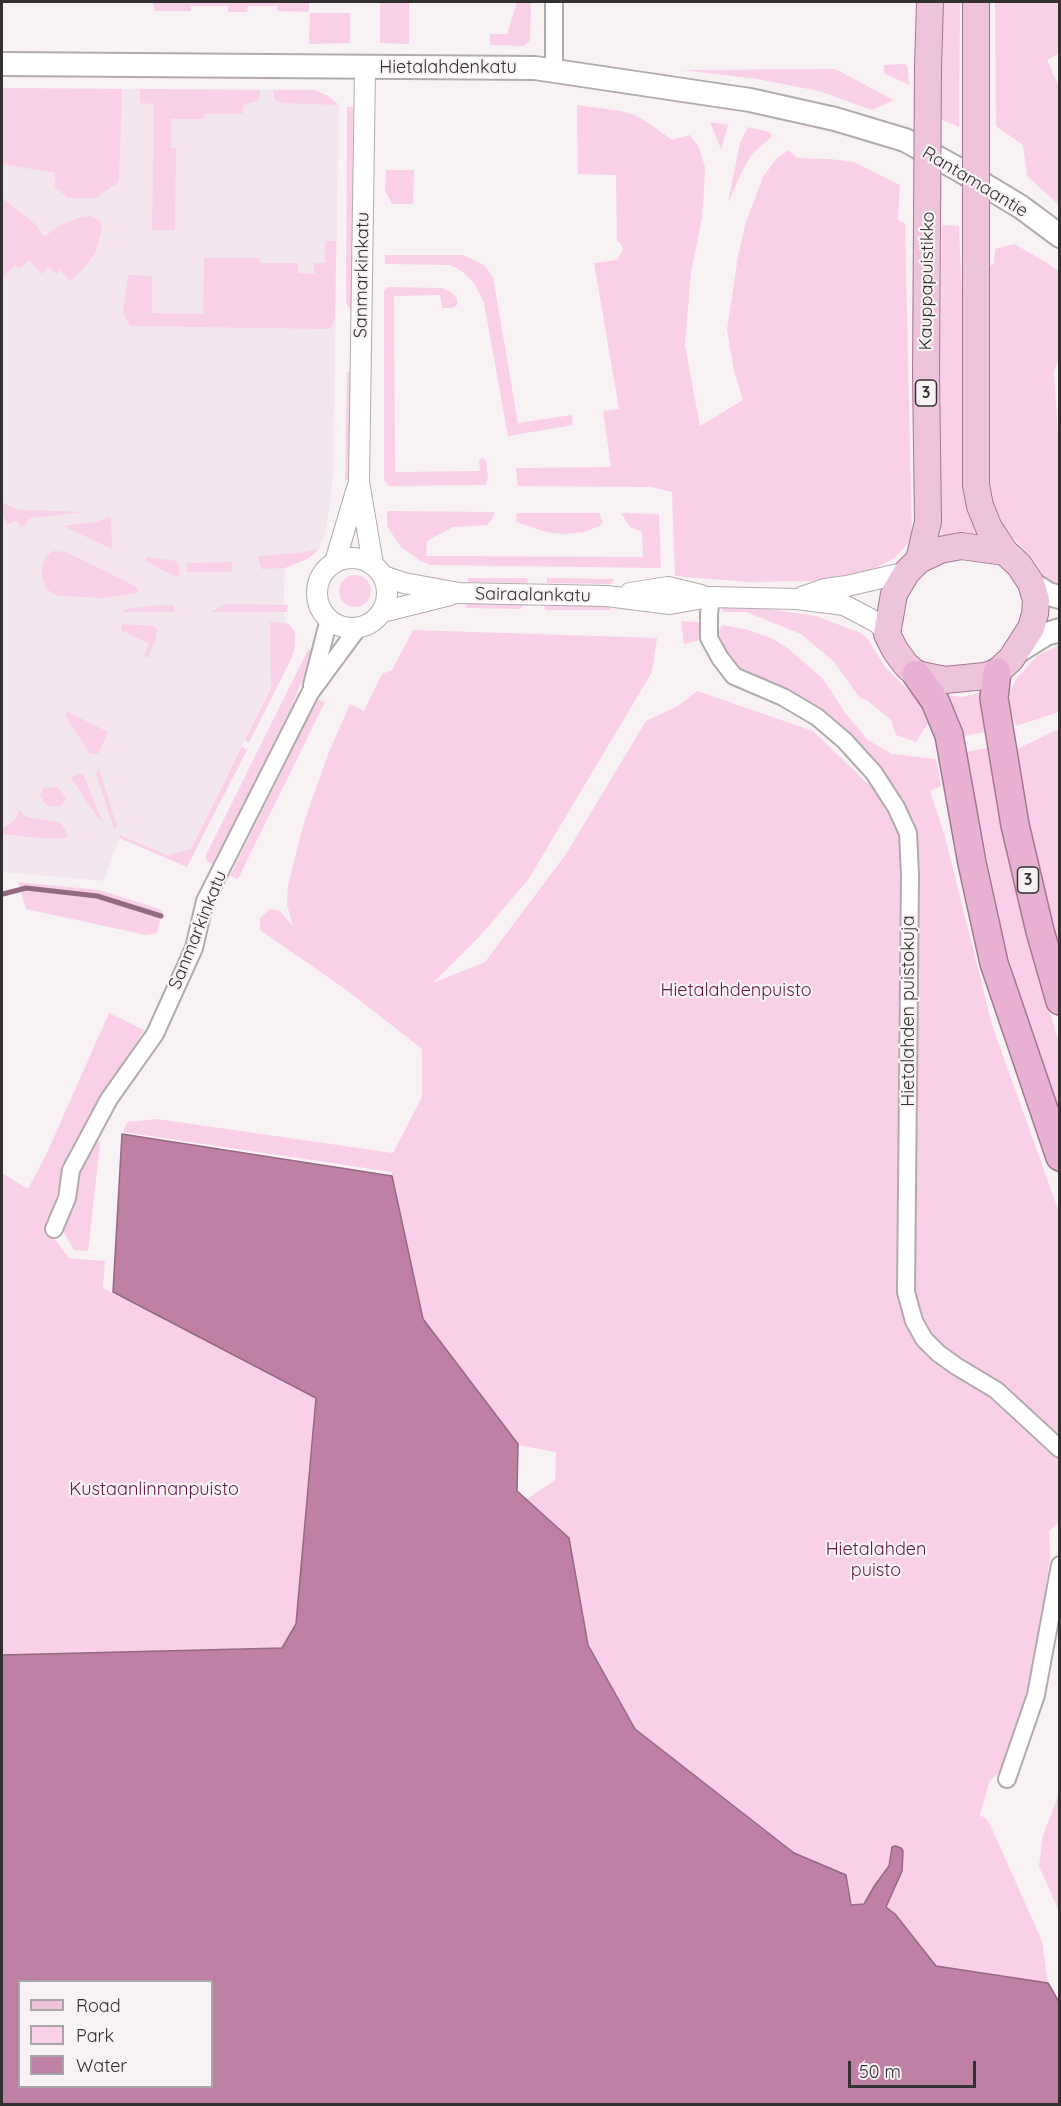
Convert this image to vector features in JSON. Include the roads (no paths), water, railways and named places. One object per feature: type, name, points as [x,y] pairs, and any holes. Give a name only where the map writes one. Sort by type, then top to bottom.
[{"type":"highway","points":[[916,674],[944,718],[994,963],[1059,1157]]},
{"type":"highway","name":"3","points":[[1002,675],[1004,762],[1015,825],[1059,1001]]},
{"type":"main road","name":"Kauppapuistikko","points":[[913,566],[928,522],[926,373],[930,2]]},
{"type":"main road","points":[[976,2],[976,484],[980,506],[986,520],[1005,552],[1019,565],[1031,583],[1036,600],[1031,628],[1002,675]]},
{"type":"main road","name":"Hietalahdenkatu","points":[[2,64],[554,70],[750,100],[835,119],[888,134]]},
{"type":"main road","name":"Rantamaantie","points":[[888,134],[905,140],[958,169],[1021,207],[1059,236]]},
{"type":"main road","points":[[913,566],[940,550],[961,546],[1005,552]]},
{"type":"main road","name":"3","points":[[887,633],[894,594],[913,566]]},
{"type":"main road","points":[[1031,583],[1048,594],[1059,597]]},
{"type":"main road","points":[[887,633],[895,650],[916,674],[945,680],[1002,675],[1046,634],[1059,630]]},
{"type":"street","points":[[554,2],[554,70]]},
{"type":"street","name":"Sanmarkinkatu","points":[[365,68],[359,482],[378,570]]},
{"type":"street","name":"Sanmarkinkatu","points":[[335,562],[359,482]]},
{"type":"street","points":[[347,558],[361,558],[378,570],[387,588],[387,600],[382,612],[367,625],[358,628],[347,628],[329,619],[320,606],[317,595],[318,584],[323,573],[335,562],[347,558]]},
{"type":"street","name":"Sairaalankatu","points":[[797,598],[867,582],[913,566]]},
{"type":"street","name":"Sairaalankatu","points":[[378,570],[404,583],[459,593],[607,597],[670,604],[710,597],[797,598],[844,605],[878,623],[887,633]]},
{"type":"street","name":"Sairaalankatu","points":[[382,612],[459,593]]},
{"type":"street","name":"Hietalahden puistokuja","points":[[710,597],[709,638],[720,658],[734,676],[783,697],[817,717],[845,741],[874,773],[896,807],[908,833],[910,887],[906,1292],[914,1321],[924,1339],[938,1353],[996,1390],[1059,1449]]},
{"type":"street","name":"Sanmarkinkatu","points":[[310,693],[329,619]]},
{"type":"street","name":"Sanmarkinkatu","points":[[54,1229],[67,1198],[71,1170],[109,1099],[155,1034],[194,948],[205,901],[310,693],[358,628]]},
{"type":"street","points":[[1007,1779],[1036,1695],[1059,1565]]},
{"type":"water","points":[[122,1134],[392,1176],[423,1319],[518,1444],[517,1491],[569,1538],[588,1645],[635,1729],[794,1853],[846,1875],[851,1905],[864,1904],[889,1866],[892,1847],[901,1848],[903,1851],[902,1871],[886,1907],[895,1914],[936,1966],[1048,1983],[1059,2002],[1059,2104],[2,2104],[2,1655],[282,1648],[296,1624],[316,1398],[113,1292]]},
{"type":"waterway","points":[[3,894],[26,888],[97,896],[161,916]]},
{"type":"park label","name":"Hietalahdenpuisto","points":[[736,991]]},
{"type":"park label","name":"Kustaanlinnanpuisto","points":[[154,1490]]},
{"type":"park label","name":"Hietalahden puisto","points":[[876,1560]]}]
